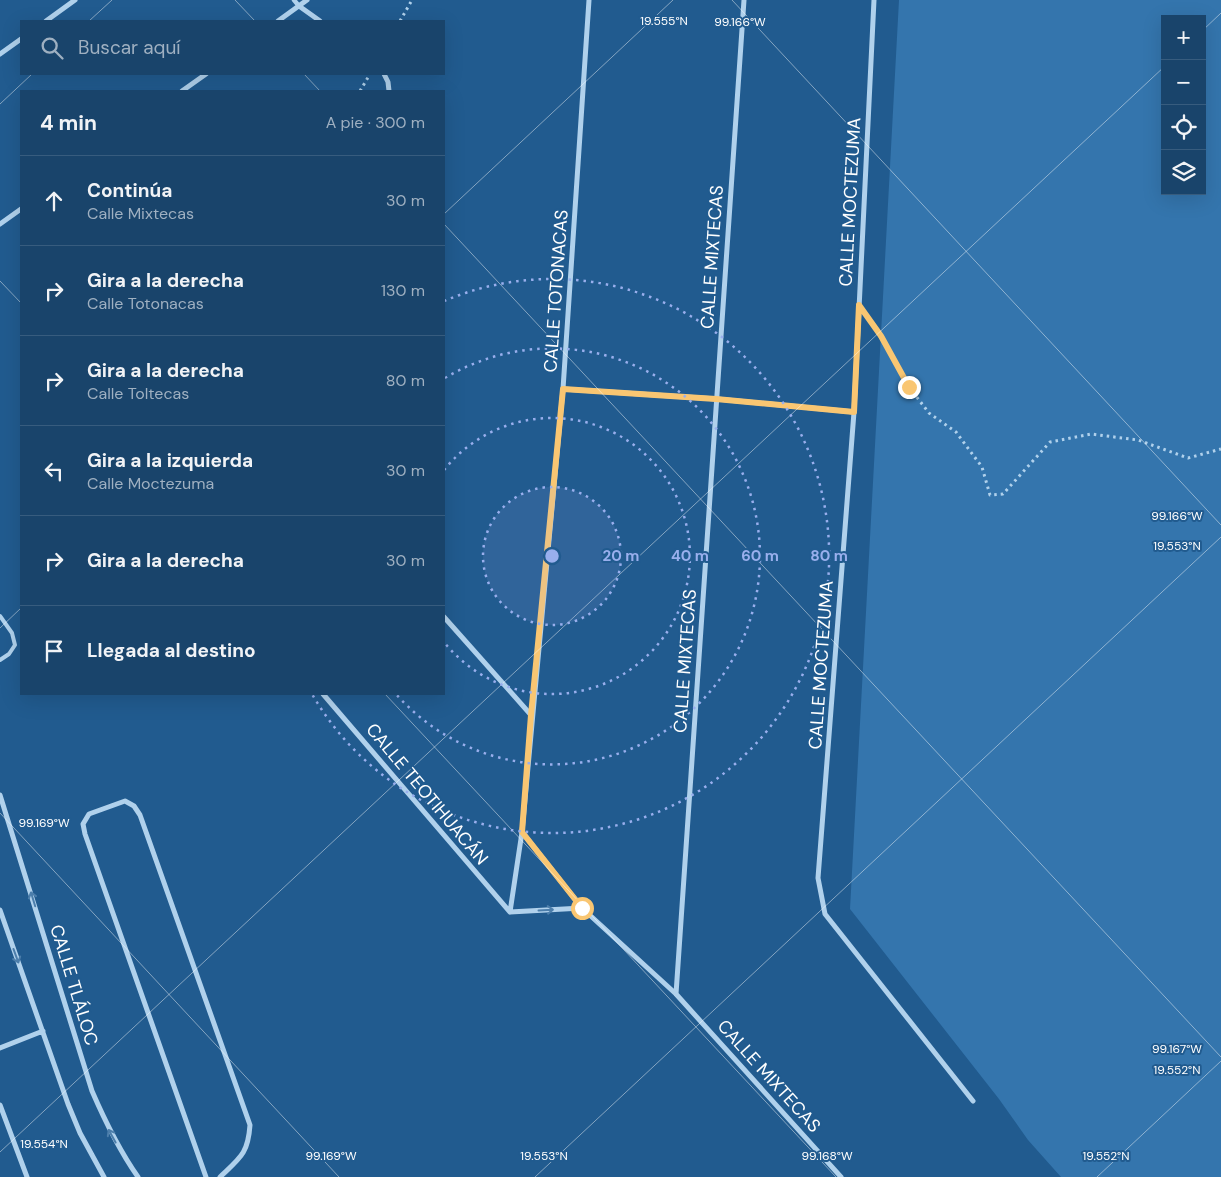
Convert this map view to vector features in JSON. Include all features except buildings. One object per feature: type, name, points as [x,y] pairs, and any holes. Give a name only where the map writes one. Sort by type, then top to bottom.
[{"type":"street","points":[[47,20],[75,0]]},
{"type":"street","points":[[294,0],[298,6],[319,20]]},
{"type":"street","points":[[279,20],[307,0]]},
{"type":"street","name":"CALLE TOTONACAS","points":[[510,912],[522,832],[531,715],[563,389],[589,0]]},
{"type":"street","name":"CALLE MIXTECAS","points":[[676,994],[744,0]]},
{"type":"street","name":"CALLE MOCTEZUMA","points":[[874,0],[854,412],[818,878],[825,914],[973,1101]]},
{"type":"street","points":[[0,54],[20,40]]},
{"type":"street","points":[[183,90],[205,75]]},
{"type":"street","points":[[384,75],[389,90]]},
{"type":"street","points":[[0,224],[20,210]]},
{"type":"street","points":[[563,389],[716,399],[854,412]]},
{"type":"street","points":[[445,618],[531,715]]},
{"type":"street","name":"CALLE TEOTIHUACÁN","points":[[325,695],[510,912]]},
{"type":"street","name":"CALLE TLÁLOC","points":[[0,795],[92,1091],[106,1124],[125,1159],[138,1177]]},
{"type":"street","points":[[206,1177],[84,834],[83,824],[89,814],[125,801],[134,806],[140,815],[250,1125],[249,1141],[242,1156],[220,1177]]},
{"type":"street","name":"CALLE MIXTECAS","points":[[522,832],[582,908],[676,994],[841,1177]]},
{"type":"street","points":[[510,912],[582,908]]},
{"type":"street","points":[[0,910],[77,1126],[104,1177]]},
{"type":"street","points":[[0,1048],[43,1031]]},
{"type":"street","points":[[0,1105],[27,1177]]},
{"type":"lane","points":[[0,616],[12,633],[15,645],[0,660]]},
{"type":"path","points":[[401,20],[412,0]]},
{"type":"path","points":[[361,90],[369,75]]},
{"type":"path","points":[[859,305],[881,336],[909,387],[929,413],[956,432],[982,467],[990,495],[1002,494],[1050,442],[1091,434],[1138,440],[1188,458],[1221,449]]},
{"type":"shaded area","points":[[899,0],[1221,0],[1221,1177],[1061,1177],[1028,1140],[999,1099],[850,909]]},
{"type":"route","points":[[582,908],[522,832],[531,715],[563,389],[716,399],[854,412],[859,305],[881,336],[909,387]]}]
